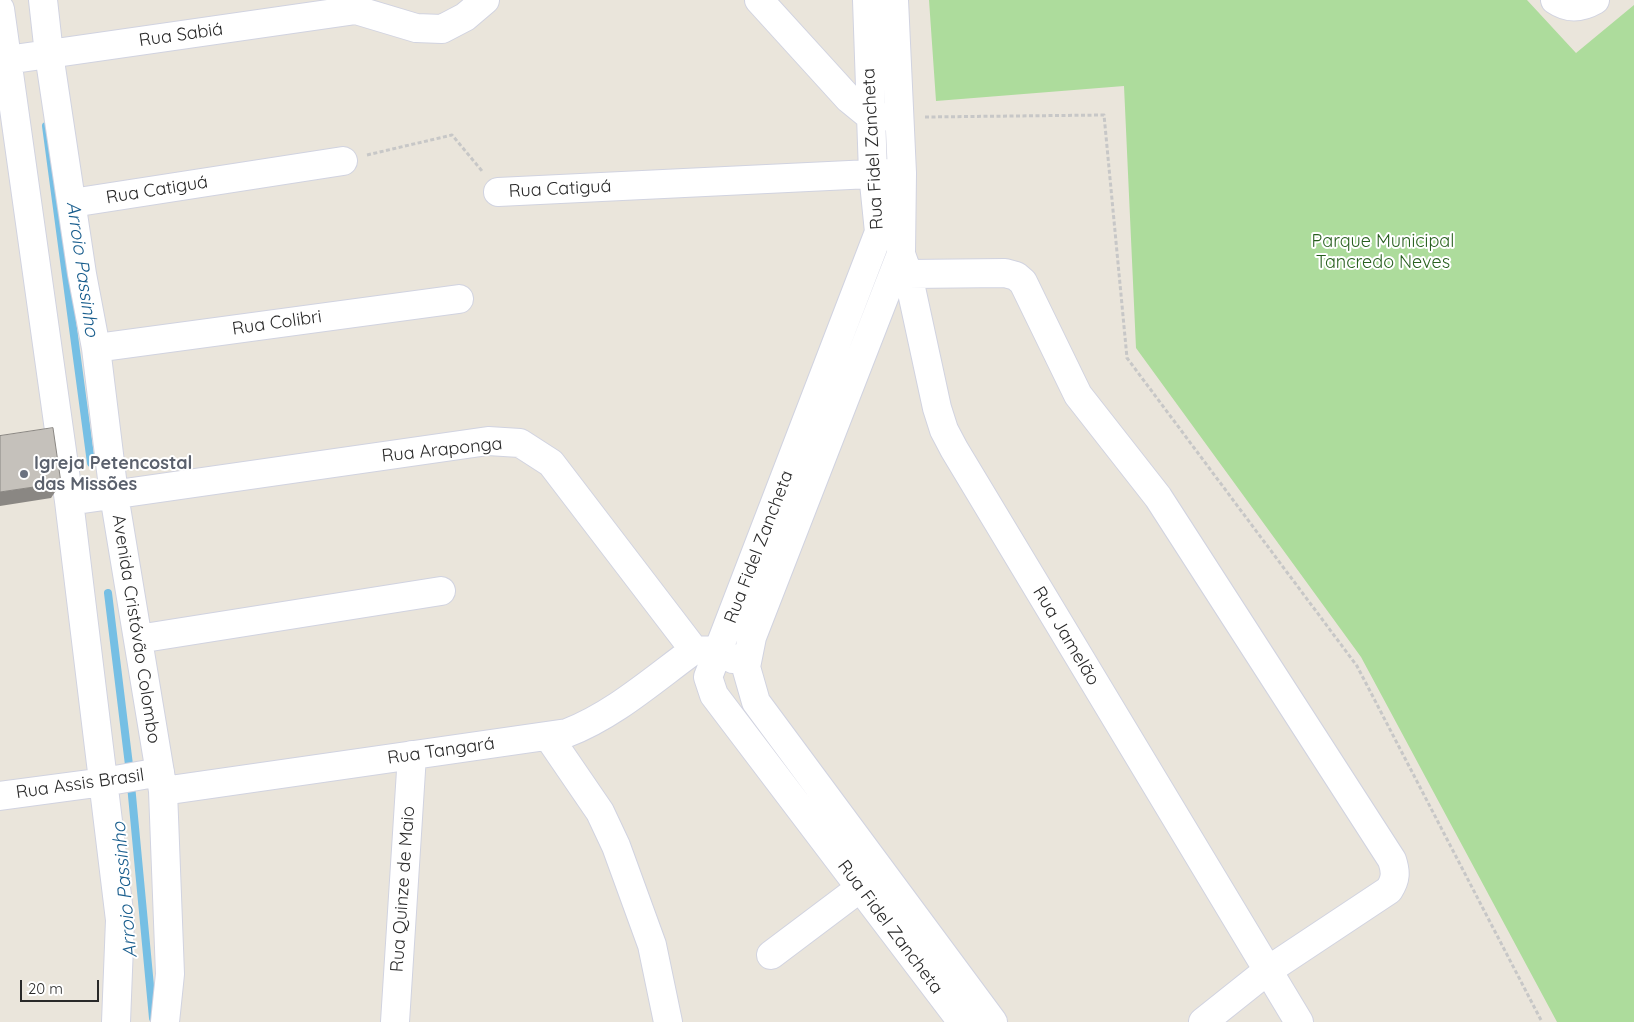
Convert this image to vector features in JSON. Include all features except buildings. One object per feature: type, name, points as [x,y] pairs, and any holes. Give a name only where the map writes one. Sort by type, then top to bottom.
[{"type":"street","name":"Avenida Cristóvão Colombo","points":[[43,0],[49,54],[82,274],[96,348],[114,495],[162,782],[170,974],[165,1022]]},
{"type":"street","points":[[354,5],[416,28],[442,29],[465,17],[485,0]]},
{"type":"street","points":[[759,0],[849,100],[871,117],[899,117]]},
{"type":"street","name":"Rua Fidel Zancheta","points":[[867,0],[873,173],[879,232],[706,650],[708,677],[714,695],[962,1022]]},
{"type":"street","name":"Rua Fidel Zancheta","points":[[894,0],[905,264],[752,637],[746,667],[756,702],[993,1022]]},
{"type":"street","points":[[1555,0],[1576,8],[1595,0]]},
{"type":"street","name":"Rua Sabiá","points":[[7,60],[354,5]]},
{"type":"street","points":[[0,9],[69,501],[120,920],[116,1022]]},
{"type":"street","name":"Rua Catiguá","points":[[72,203],[343,162]]},
{"type":"street","name":"Rua Catiguá","points":[[498,192],[902,173]]},
{"type":"street","points":[[879,232],[905,264],[1005,273],[1016,276],[1023,282],[1078,395],[1158,497],[1392,860],[1396,871],[1394,882],[1389,890],[1267,972],[1203,1022]]},
{"type":"street","name":"Rua Jamelão","points":[[905,264],[937,408],[944,430],[1267,972],[1299,1022]]},
{"type":"street","name":"Rua Colibri","points":[[96,348],[458,299]]},
{"type":"street","name":"Rua Araponga","points":[[69,501],[488,441],[520,443],[551,463],[706,650],[746,667]]},
{"type":"street","points":[[138,639],[441,591]]},
{"type":"street","name":"Rua Tangará","points":[[162,782],[412,755],[567,733],[603,717],[706,650]]},
{"type":"street","points":[[548,736],[600,812],[616,846],[652,945],[668,1022]]},
{"type":"street","name":"Rua Quinze de Maio","points":[[395,1022],[412,755]]},
{"type":"street","name":"Rua Assis Brasil","points":[[0,796],[104,782],[162,782]]},
{"type":"street","points":[[771,955],[860,888]]},
{"type":"path","points":[[899,117],[1104,115],[1127,358],[1357,666],[1542,1022]]},
{"type":"path","name":"Rua Catiguá","points":[[343,162],[452,135],[498,192]]},
{"type":"green space","name":"Parque Municipal Tancredo Neves","points":[[929,0],[1527,0],[1576,53],[1634,5],[1634,1022],[1557,1022],[1361,657],[1136,348],[1124,86],[936,101]]},
{"type":"waterway","name":"Arroio Passinho","points":[[46,126],[91,463]]},
{"type":"waterway","name":"Arroio Passinho","points":[[108,593],[129,765]]},
{"type":"waterway","name":"Arroio Passinho","points":[[131,785],[153,1018]]},
{"type":"place","name":"Igreja Petencostal das Missões","points":[[24,474]]}]
